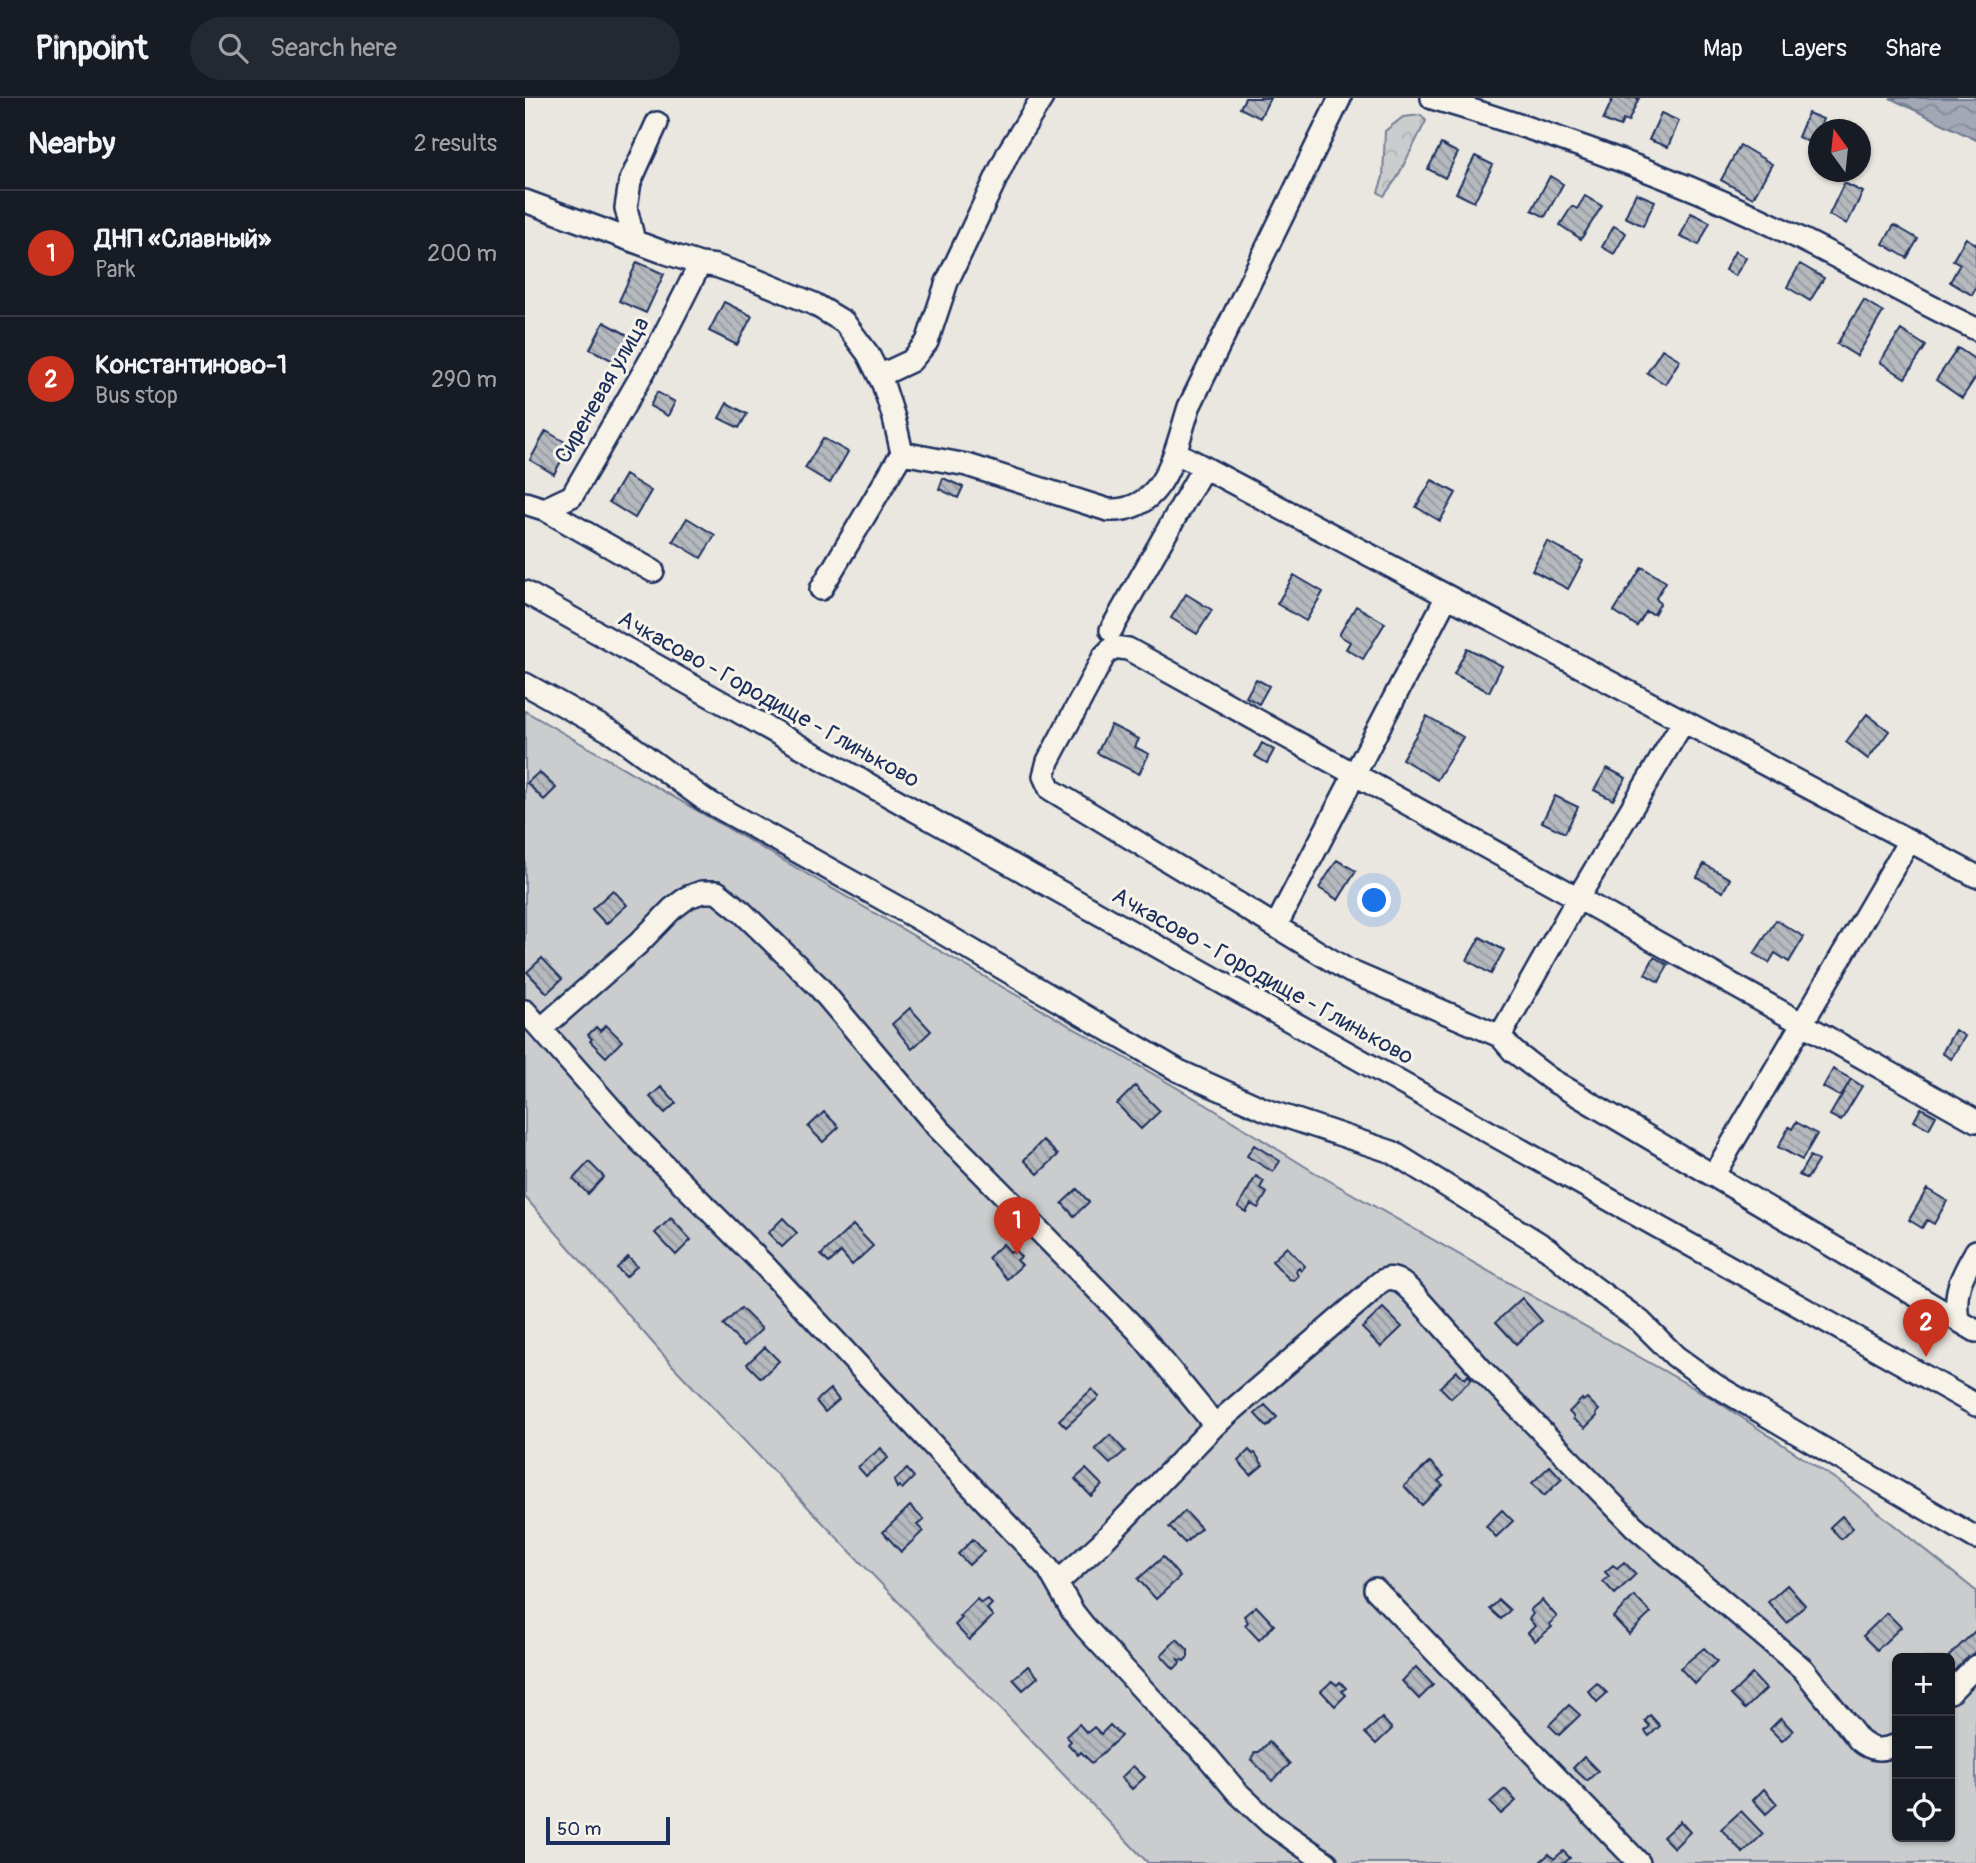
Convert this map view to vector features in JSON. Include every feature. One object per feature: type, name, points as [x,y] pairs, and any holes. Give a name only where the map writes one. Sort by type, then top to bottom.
[{"type":"street","points":[[879,376],[911,361],[926,342],[947,282],[1009,151],[1042,98]]},
{"type":"street","points":[[902,453],[967,464],[1108,510],[1124,511],[1143,502],[1162,484],[1189,407],[1340,98]]},
{"type":"street","points":[[1432,98],[1524,125],[1689,188],[1790,233],[1976,329]]},
{"type":"street","points":[[634,241],[626,208],[630,182],[657,123]]},
{"type":"street","points":[[525,201],[700,264],[716,266],[755,280],[814,304],[844,322],[868,354],[879,376],[894,418],[902,453],[821,590]]},
{"type":"street","name":"Сиреневая улица","points":[[534,506],[572,496],[658,347],[700,264]]},
{"type":"street","points":[[1175,452],[1976,876]]},
{"type":"street","points":[[1111,630],[1203,468]]},
{"type":"street","points":[[534,506],[653,571]]},
{"type":"street","name":"Ачкасово - Городище - Глиньково","points":[[525,592],[1976,1405]]},
{"type":"street","points":[[1276,926],[1447,596]]},
{"type":"street","points":[[1967,1325],[1550,1079],[1513,1051],[1500,1036],[1349,971],[1051,789],[1045,776],[1048,761],[1104,656],[1112,647],[1128,649],[1976,1121]]},
{"type":"street","points":[[525,684],[615,734],[705,800],[915,917],[1178,1071],[1266,1110],[1392,1152],[1548,1249],[1640,1321],[1675,1356],[1715,1385],[1976,1538]]},
{"type":"street","points":[[1500,1036],[1683,722]]},
{"type":"street","points":[[1713,1176],[1909,841]]},
{"type":"street","points":[[541,1029],[638,944],[672,909],[688,897],[702,892],[717,892],[742,912],[818,986],[938,1128],[1138,1331],[1215,1425]]},
{"type":"street","points":[[525,1011],[639,1140],[764,1265],[1048,1568],[1073,1612],[1085,1627],[1202,1750],[1238,1793],[1271,1824],[1327,1863]]},
{"type":"street","points":[[1967,1325],[1955,1300],[1961,1279],[1976,1251]]},
{"type":"street","points":[[1057,1583],[1101,1543],[1215,1425],[1367,1295],[1377,1283],[1388,1278],[1400,1280],[1570,1462],[1634,1526],[1803,1669],[1859,1740],[1870,1749],[1883,1750],[1892,1747]]},
{"type":"street","points":[[1375,1589],[1639,1863]]},
{"type":"street","points":[[1955,1687],[1976,1666]]},
{"type":"green space","points":[[1421,115],[1426,121],[1397,178],[1384,196],[1378,192],[1383,177],[1385,131],[1403,117]]},
{"type":"green space","points":[[525,711],[1205,1104],[1314,1172],[1715,1400],[1843,1484],[1976,1591],[1976,1863],[1148,1863],[673,1366],[525,1197]]},
{"type":"water","points":[[1890,98],[1976,98],[1976,140]]},
{"type":"building","points":[[1245,98],[1270,98],[1260,118],[1240,108]]},
{"type":"building","points":[[1613,98],[1639,98],[1628,122],[1623,120],[1620,127],[1603,120]]},
{"type":"building","points":[[1661,113],[1679,121],[1668,147],[1649,140]]},
{"type":"building","points":[[1808,113],[1823,119],[1808,119],[1808,142],[1798,137]]},
{"type":"building","points":[[1441,144],[1458,153],[1445,178],[1428,169]]},
{"type":"building","points":[[1740,145],[1772,164],[1753,198],[1721,180]]},
{"type":"building","points":[[1475,156],[1493,165],[1474,202],[1456,193]]},
{"type":"building","points":[[1550,176],[1563,184],[1545,217],[1532,210]]},
{"type":"building","points":[[1844,183],[1863,192],[1847,224],[1829,215]]},
{"type":"building","points":[[1636,193],[1655,201],[1643,226],[1625,217]]},
{"type":"building","points":[[1585,196],[1602,206],[1581,239],[1560,225],[1572,206],[1577,209]]},
{"type":"building","points":[[1691,213],[1710,222],[1699,245],[1680,237]]},
{"type":"building","points":[[1894,225],[1918,239],[1907,258],[1883,244]]},
{"type":"building","points":[[1614,226],[1626,233],[1614,254],[1602,247]]},
{"type":"building","points":[[1966,238],[1976,244],[1976,288],[1972,295],[1950,282],[1960,264],[1953,260]]},
{"type":"building","points":[[1735,251],[1746,258],[1735,276],[1725,270]]},
{"type":"building","points":[[637,262],[664,274],[646,313],[619,301]]},
{"type":"building","points":[[1800,264],[1824,278],[1810,301],[1787,287]]},
{"type":"building","points":[[1864,300],[1883,312],[1857,356],[1837,344]]},
{"type":"building","points":[[724,302],[752,316],[737,345],[709,331]]},
{"type":"building","points":[[604,322],[633,338],[619,364],[590,349]]},
{"type":"building","points":[[1901,330],[1926,346],[1905,378],[1880,362]]},
{"type":"building","points":[[1958,348],[1976,360],[1976,377],[1962,398],[1936,380]]},
{"type":"building","points":[[1662,349],[1680,360],[1665,384],[1647,373]]},
{"type":"building","points":[[657,392],[675,402],[668,416],[650,406]]},
{"type":"building","points":[[727,403],[747,414],[739,428],[719,418]]},
{"type":"building","points":[[546,431],[570,445],[554,474],[530,460]]},
{"type":"building","points":[[823,438],[848,452],[830,483],[805,468]]},
{"type":"building","points":[[625,475],[651,491],[635,518],[609,502]]},
{"type":"building","points":[[943,478],[963,487],[958,498],[939,489]]},
{"type":"building","points":[[1432,480],[1456,493],[1440,521],[1416,507]]},
{"type":"building","points":[[687,518],[715,535],[701,558],[673,541]]},
{"type":"building","points":[[1547,541],[1583,561],[1568,589],[1532,570]]},
{"type":"building","points":[[1642,567],[1666,582],[1656,598],[1660,604],[1654,614],[1646,612],[1637,626],[1614,611]]},
{"type":"building","points":[[1294,575],[1323,592],[1306,621],[1277,604]]},
{"type":"building","points":[[1186,594],[1212,610],[1197,634],[1171,618]]},
{"type":"building","points":[[1356,606],[1385,623],[1363,659],[1346,649],[1350,642],[1339,635]]},
{"type":"building","points":[[1467,648],[1502,666],[1489,692],[1454,674]]},
{"type":"building","points":[[1256,679],[1269,686],[1259,704],[1246,697]]},
{"type":"building","points":[[1867,714],[1889,731],[1868,759],[1846,742]]},
{"type":"building","points":[[1427,716],[1463,737],[1437,780],[1402,759]]},
{"type":"building","points":[[1111,725],[1139,739],[1135,747],[1149,754],[1139,774],[1097,753]]},
{"type":"building","points":[[1262,743],[1274,750],[1267,763],[1255,756]]},
{"type":"building","points":[[1607,768],[1626,778],[1613,800],[1594,790]]},
{"type":"building","points":[[539,772],[556,788],[544,800],[527,783]]},
{"type":"building","points":[[1555,796],[1578,807],[1565,833],[1542,822]]},
{"type":"building","points":[[1337,860],[1356,871],[1338,900],[1319,888]]},
{"type":"building","points":[[1704,864],[1730,879],[1723,892],[1697,877]]},
{"type":"building","points":[[613,890],[627,905],[606,924],[592,909]]},
{"type":"building","points":[[1776,920],[1804,937],[1789,962],[1775,953],[1769,963],[1754,954]]},
{"type":"building","points":[[1480,937],[1504,950],[1491,974],[1467,960]]},
{"type":"building","points":[[1654,957],[1668,965],[1659,982],[1645,974]]},
{"type":"building","points":[[542,958],[562,979],[547,993],[527,972]]},
{"type":"building","points":[[910,1008],[931,1031],[912,1049],[892,1024]]},
{"type":"building","points":[[606,1025],[622,1041],[606,1057],[590,1041],[592,1039],[588,1035],[596,1027],[600,1031]]},
{"type":"building","points":[[1955,1030],[1965,1036],[1951,1059],[1942,1053]]},
{"type":"building","points":[[1833,1069],[1851,1079],[1841,1097],[1823,1087]]},
{"type":"building","points":[[1851,1079],[1862,1086],[1841,1121],[1830,1115]]},
{"type":"building","points":[[1135,1086],[1160,1111],[1141,1129],[1117,1104]]},
{"type":"building","points":[[661,1087],[676,1103],[665,1113],[650,1097]]},
{"type":"building","points":[[1921,1108],[1936,1116],[1929,1129],[1914,1121]]},
{"type":"building","points":[[824,1112],[839,1127],[823,1142],[808,1127]]},
{"type":"building","points":[[1796,1122],[1817,1134],[1802,1160],[1778,1147],[1789,1127],[1792,1129]]},
{"type":"building","points":[[1043,1140],[1058,1155],[1038,1174],[1024,1160]]},
{"type":"building","points":[[1254,1145],[1280,1161],[1273,1172],[1247,1156]]},
{"type":"building","points":[[1810,1156],[1818,1161],[1807,1179],[1799,1175]]},
{"type":"building","points":[[589,1162],[604,1177],[588,1194],[573,1179]]},
{"type":"building","points":[[1256,1176],[1264,1181],[1260,1188],[1267,1193],[1258,1208],[1251,1204],[1246,1212],[1238,1207]]},
{"type":"building","points":[[1077,1189],[1089,1202],[1074,1216],[1062,1203]]},
{"type":"building","points":[[1927,1189],[1947,1201],[1934,1224],[1927,1220],[1922,1228],[1909,1220]]},
{"type":"building","points":[[671,1218],[691,1240],[676,1255],[655,1233]]},
{"type":"building","points":[[783,1218],[797,1233],[782,1247],[768,1233]]},
{"type":"building","points":[[853,1225],[873,1246],[852,1265],[841,1252],[829,1263],[821,1255]]},
{"type":"building","points":[[1003,1244],[1011,1253],[1015,1250],[1021,1257],[1017,1260],[1022,1265],[1007,1279],[988,1258]]},
{"type":"building","points":[[1287,1247],[1305,1266],[1301,1271],[1299,1268],[1296,1271],[1298,1276],[1294,1280],[1289,1279],[1272,1261]]},
{"type":"building","points":[[628,1257],[637,1266],[626,1277],[617,1268]]},
{"type":"building","points":[[1522,1298],[1542,1321],[1516,1344],[1496,1322]]},
{"type":"building","points":[[741,1308],[762,1329],[744,1346],[723,1325]]},
{"type":"building","points":[[1383,1308],[1402,1327],[1381,1347],[1362,1328]]},
{"type":"building","points":[[765,1347],[779,1361],[761,1378],[747,1364]]},
{"type":"building","points":[[1457,1371],[1465,1379],[1468,1375],[1472,1379],[1451,1398],[1440,1387]]},
{"type":"building","points":[[830,1389],[839,1400],[825,1412],[816,1401]]},
{"type":"building","points":[[1092,1389],[1099,1397],[1066,1427],[1059,1420]]},
{"type":"building","points":[[1587,1398],[1599,1410],[1597,1416],[1585,1428],[1573,1419],[1569,1412],[1582,1399],[1583,1401]]},
{"type":"building","points":[[1265,1405],[1277,1417],[1267,1427],[1255,1414]]},
{"type":"building","points":[[1110,1435],[1125,1451],[1110,1464],[1095,1449]]},
{"type":"building","points":[[881,1448],[888,1458],[866,1476],[858,1467]]},
{"type":"building","points":[[1249,1450],[1255,1453],[1263,1465],[1251,1475],[1238,1461]]},
{"type":"building","points":[[1430,1462],[1444,1476],[1438,1481],[1443,1485],[1422,1505],[1404,1486]]},
{"type":"building","points":[[1550,1466],[1562,1479],[1544,1496],[1532,1483]]},
{"type":"building","points":[[907,1469],[914,1477],[902,1489],[899,1486],[897,1488],[894,1481]]},
{"type":"building","points":[[1086,1469],[1102,1485],[1091,1496],[1075,1479]]},
{"type":"building","points":[[910,1506],[924,1520],[917,1525],[923,1531],[901,1552],[883,1532]]},
{"type":"building","points":[[1502,1510],[1513,1521],[1496,1537],[1486,1526]]},
{"type":"building","points":[[1185,1511],[1201,1528],[1185,1543],[1169,1527]]},
{"type":"building","points":[[1842,1516],[1853,1528],[1841,1539],[1830,1527]]},
{"type":"building","points":[[973,1539],[984,1551],[969,1565],[958,1554]]},
{"type":"building","points":[[1163,1557],[1180,1577],[1156,1599],[1138,1579]]},
{"type":"building","points":[[1624,1562],[1636,1574],[1615,1594],[1603,1581],[1609,1576],[1605,1572],[1613,1565],[1617,1568]]},
{"type":"building","points":[[1787,1585],[1805,1605],[1787,1623],[1768,1602]]},
{"type":"building","points":[[1634,1596],[1651,1613],[1629,1634],[1613,1617]]},
{"type":"building","points":[[977,1599],[981,1603],[987,1599],[992,1604],[987,1609],[993,1616],[969,1640],[955,1625]]},
{"type":"building","points":[[1499,1600],[1510,1610],[1501,1619],[1490,1609]]},
{"type":"building","points":[[1542,1600],[1557,1617],[1549,1624],[1552,1627],[1535,1641],[1528,1633],[1535,1626],[1529,1619],[1533,1614],[1530,1610]]},
{"type":"building","points":[[1256,1606],[1274,1625],[1259,1640],[1245,1625],[1248,1622],[1244,1616]]},
{"type":"building","points":[[1887,1613],[1901,1627],[1877,1650],[1863,1636]]},
{"type":"building","points":[[1976,1630],[1976,1651],[1955,1670],[1955,1653],[1952,1653]]},
{"type":"building","points":[[1177,1639],[1188,1650],[1188,1657],[1184,1661],[1178,1659],[1180,1663],[1174,1669],[1161,1655]]},
{"type":"building","points":[[1704,1648],[1717,1661],[1695,1684],[1680,1668]]},
{"type":"building","points":[[1028,1666],[1038,1677],[1023,1690],[1013,1679]]},
{"type":"building","points":[[1416,1667],[1433,1685],[1419,1699],[1402,1681]]},
{"type":"building","points":[[1752,1674],[1766,1689],[1745,1709],[1731,1695]]},
{"type":"building","points":[[1332,1681],[1337,1685],[1340,1682],[1346,1688],[1342,1691],[1346,1695],[1335,1706],[1321,1691]]},
{"type":"building","points":[[1597,1683],[1607,1693],[1597,1702],[1588,1691]]},
{"type":"building","points":[[1569,1705],[1580,1715],[1559,1735],[1549,1725]]},
{"type":"building","points":[[1650,1715],[1660,1726],[1649,1736],[1645,1731],[1650,1726],[1645,1721]]},
{"type":"building","points":[[1382,1718],[1392,1729],[1376,1744],[1365,1733]]},
{"type":"building","points":[[1781,1718],[1793,1731],[1782,1741],[1770,1729]]},
{"type":"building","points":[[1079,1724],[1087,1733],[1094,1727],[1101,1734],[1110,1725],[1121,1736],[1092,1763],[1081,1752],[1078,1755],[1068,1744],[1071,1741],[1066,1736]]},
{"type":"building","points":[[1269,1742],[1290,1764],[1272,1781],[1251,1759],[1255,1752],[1259,1752]]},
{"type":"building","points":[[1584,1757],[1598,1771],[1587,1781],[1573,1768]]},
{"type":"building","points":[[1133,1766],[1145,1777],[1132,1789],[1121,1778]]},
{"type":"building","points":[[1505,1789],[1516,1801],[1501,1814],[1490,1802]]},
{"type":"building","points":[[1764,1789],[1777,1804],[1766,1814],[1753,1800]]},
{"type":"building","points":[[1741,1811],[1763,1834],[1743,1853],[1721,1829]]},
{"type":"building","points":[[1680,1821],[1690,1832],[1674,1848],[1663,1837]]},
{"type":"building","points":[[1563,1851],[1570,1858],[1564,1863],[1539,1863],[1549,1854],[1554,1859]]},
{"type":"place","name":"ДНП «Славный»","points":[[1017,1255]]},
{"type":"place","name":"Константиново-1","points":[[1926,1357]]}]
